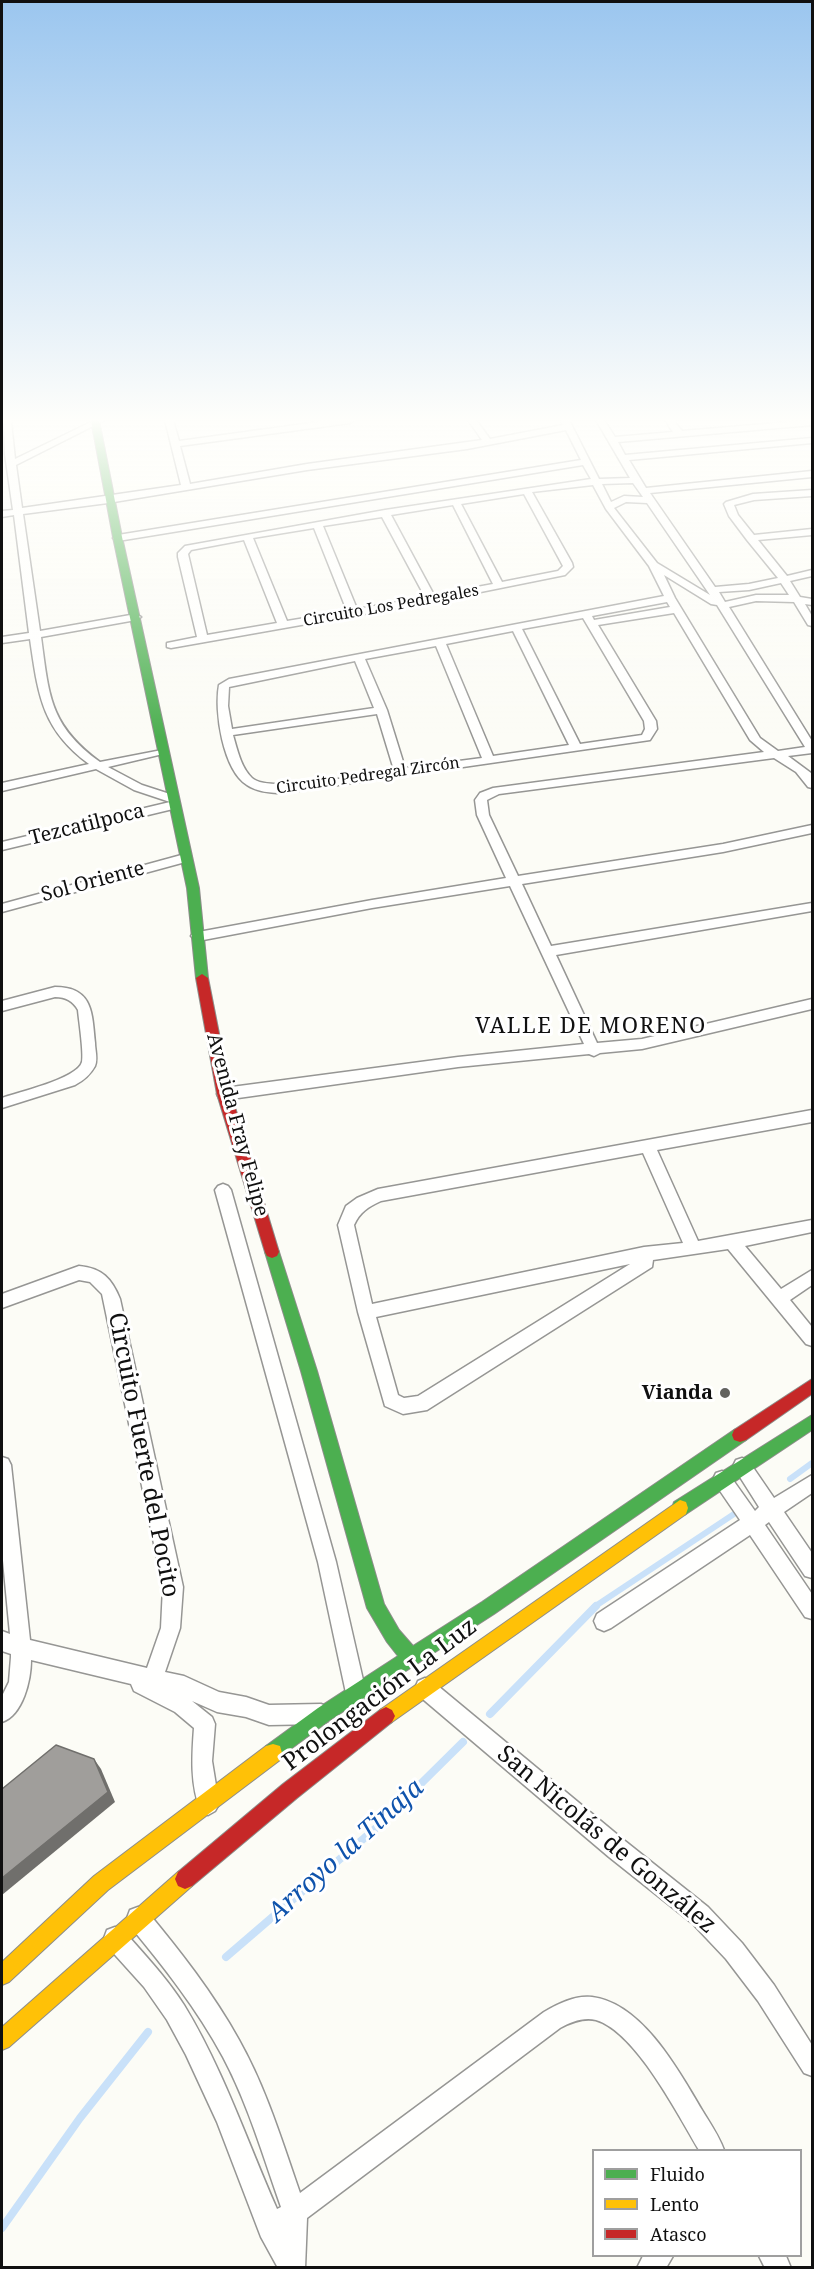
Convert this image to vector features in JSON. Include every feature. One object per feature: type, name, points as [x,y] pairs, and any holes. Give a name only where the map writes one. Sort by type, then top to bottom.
[{"type":"street","points":[[21,526],[44,699],[51,717],[63,733],[97,765],[137,788],[173,802]]},
{"type":"street","name":"Avenida Fray Felipe","points":[[115,526],[193,890],[203,989],[224,1094],[309,1371],[376,1608],[393,1636],[411,1658]]},
{"type":"street","points":[[118,538],[192,526]]},
{"type":"street","points":[[203,640],[183,553],[193,547],[312,526]]},
{"type":"street","points":[[318,526],[353,612]]},
{"type":"street","points":[[392,526],[431,599]]},
{"type":"street","points":[[468,526],[499,586]]},
{"type":"street","name":"Circuito Los Pedregales","points":[[171,645],[554,576],[568,567],[546,526]]},
{"type":"street","points":[[624,526],[654,565],[670,598],[756,740],[775,754],[795,764],[813,784]]},
{"type":"street","points":[[594,1051],[546,952],[517,882],[483,815],[481,800],[489,793],[813,749],[723,606],[666,526]]},
{"type":"street","points":[[741,526],[813,623]]},
{"type":"street","points":[[750,538],[813,532]]},
{"type":"street","points":[[248,536],[283,625]]},
{"type":"street","points":[[654,565],[723,606],[764,597],[813,602]]},
{"type":"street","points":[[710,590],[749,587],[813,573]]},
{"type":"street","name":"Circuito Pedregal Zircón","points":[[585,613],[650,721],[651,729],[646,738],[283,789],[263,788],[246,779],[240,771],[226,733],[222,701],[224,685],[239,679],[585,613],[670,598]]},
{"type":"street","points":[[593,623],[677,609]]},
{"type":"street","points":[[2,640],[136,617]]},
{"type":"street","points":[[516,627],[576,748]]},
{"type":"street","points":[[440,642],[488,759]]},
{"type":"street","points":[[359,657],[381,710],[401,773]]},
{"type":"street","points":[[226,733],[381,710]]},
{"type":"street","points":[[2,787],[163,751]]},
{"type":"street","name":"Tezcatilpoca","points":[[2,846],[173,802]]},
{"type":"street","points":[[198,936],[372,904],[731,847],[813,829]]},
{"type":"street","name":"Sol Oriente","points":[[2,908],[185,858]]},
{"type":"street","points":[[546,952],[813,908]]},
{"type":"street","points":[[2,1006],[55,992],[75,995],[85,1010],[89,1063],[80,1076],[70,1081],[2,1103]]},
{"type":"street","points":[[224,1094],[458,1062],[594,1051],[681,1037],[813,1004]]},
{"type":"street","points":[[644,1254],[646,1262],[421,1404],[403,1406],[391,1400],[366,1312],[346,1225],[352,1211],[363,1202],[378,1195],[813,1116]]},
{"type":"street","points":[[648,1146],[693,1249]]},
{"type":"street","name":"Avenida Fray Felipe","points":[[223,1190],[327,1562],[356,1693]]},
{"type":"street","points":[[366,1312],[644,1254],[693,1249],[813,1226]]},
{"type":"street","points":[[732,1242],[813,1339]]},
{"type":"street","name":"Circuito Fuerte del Pocito","points":[[2,1301],[79,1273],[92,1273],[108,1287],[173,1587],[174,1617],[166,1648],[150,1683]]},
{"type":"street","points":[[779,1299],[810,1282]]},
{"type":"street","name":"Prolongación La Luz","points":[[2,1975],[101,1883],[324,1714],[488,1608],[813,1386]]},
{"type":"street","name":"Prolongación La Luz","points":[[2,2040],[138,1918],[323,1766],[425,1688],[501,1631],[722,1479],[813,1422]]},
{"type":"street","points":[[2,1465],[22,1672],[18,1688],[2,1712]]},
{"type":"street","points":[[742,1466],[813,1569]]},
{"type":"street","points":[[722,1479],[813,1610]]},
{"type":"street","points":[[604,1621],[813,1483]]},
{"type":"street","points":[[2,1641],[54,1658],[129,1675],[150,1683],[205,1724]]},
{"type":"street","points":[[150,1683],[188,1687],[217,1702],[246,1707],[269,1715],[324,1714]]},
{"type":"street","name":"San Nicolás de González","points":[[425,1688],[617,1849],[700,1915],[734,1951],[766,1993],[813,2065]]},
{"type":"street","points":[[208,1804],[202,1761],[205,1724],[217,1702]]},
{"type":"street","points":[[138,1918],[199,1996],[232,2050],[258,2107],[296,2212],[291,2268]]},
{"type":"street","points":[[115,1938],[152,1979],[189,2037],[229,2124],[270,2228],[291,2268]]},
{"type":"street","points":[[270,2228],[296,2212],[552,2020],[573,2009],[596,2008],[616,2018],[644,2043],[667,2075],[711,2149]]},
{"type":"building","points":[[56,1745],[94,1759],[108,1792],[2,1878],[2,1789]]},
{"type":"waterway","name":"Arroyo la Tinaja","points":[[790,1479],[812,1463]]},
{"type":"waterway","name":"Arroyo la Tinaja","points":[[594,1607],[734,1514]]},
{"type":"waterway","name":"Arroyo la Tinaja","points":[[490,1714],[596,1606]]},
{"type":"waterway","name":"Arroyo la Tinaja","points":[[226,1957],[376,1828],[463,1742]]},
{"type":"waterway","name":"Arroyo la Tinaja","points":[[2,2228],[80,2118],[148,2032]]},
{"type":"traffic: fast","points":[[115,526],[182,829],[193,888],[202,978]]},
{"type":"traffic: fast","points":[[272,1252],[309,1371],[376,1608],[393,1636],[411,1658]]},
{"type":"traffic: fast","points":[[680,1508],[812,1422]]},
{"type":"traffic: fast","points":[[273,1753],[324,1714],[488,1608],[740,1435]]},
{"type":"traffic: slow","points":[[386,1716],[680,1508]]},
{"type":"traffic: slow","points":[[2,1975],[101,1883],[273,1753]]},
{"type":"traffic: slow","points":[[2,2040],[185,1879]]},
{"type":"traffic: jam","points":[[202,978],[224,1094],[272,1252]]},
{"type":"traffic: jam","points":[[740,1435],[812,1386]]},
{"type":"traffic: jam","points":[[185,1879],[290,1791],[386,1716]]},
{"type":"place","name":"Vianda","points":[[725,1393]]},
{"type":"district","name":"VALLE DE MORENO","points":[[591,1027]]}]
